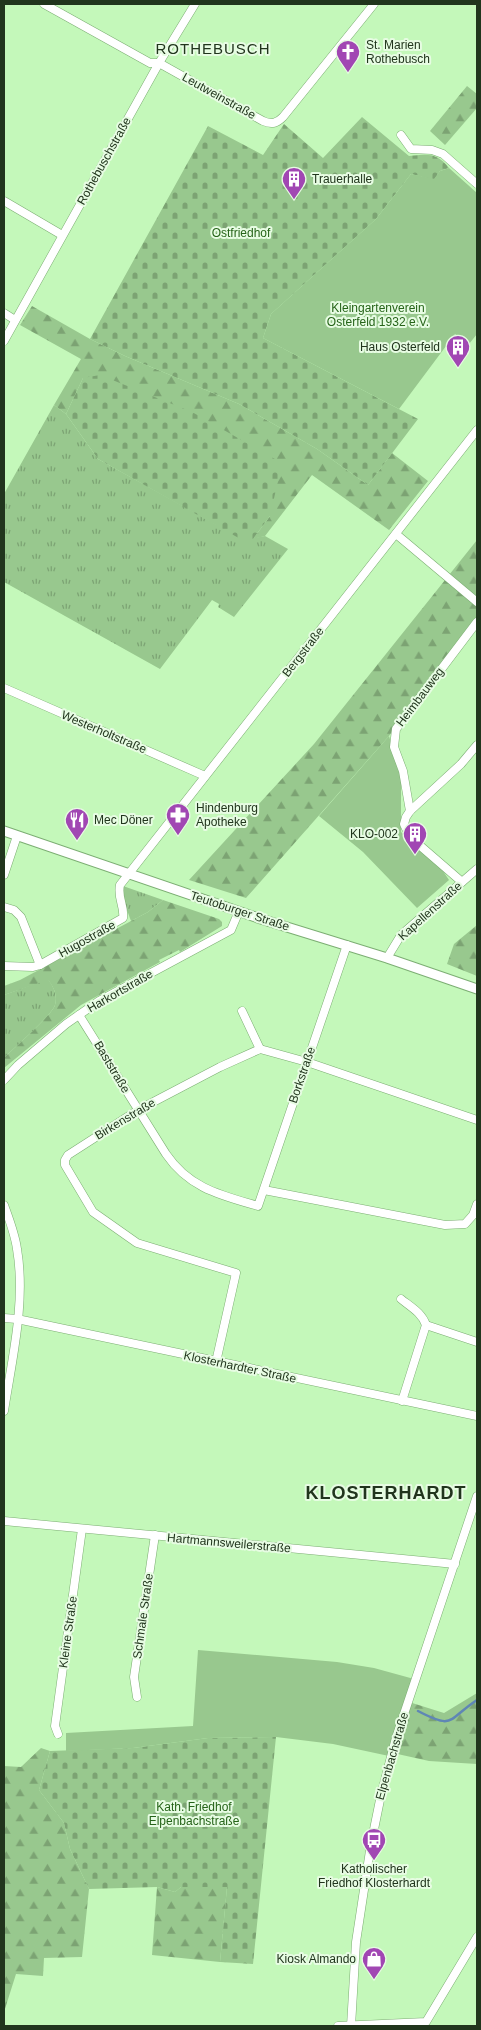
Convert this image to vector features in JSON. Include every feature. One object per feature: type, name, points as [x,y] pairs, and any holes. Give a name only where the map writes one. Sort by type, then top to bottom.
[{"type":"main road","name":"Teutoburger Straße","points":[[4,831],[239,912],[347,945],[477,989]]},
{"type":"street","points":[[44,4],[150,63],[158,63]]},
{"type":"street","name":"Rothebuschstraße","points":[[4,341],[158,63],[195,4]]},
{"type":"street","name":"Leutweinstraße","points":[[158,63],[263,121],[277,123],[374,4]]},
{"type":"street","points":[[401,135],[411,149],[432,150],[443,154],[477,184]]},
{"type":"street","points":[[4,201],[62,235]]},
{"type":"street","points":[[4,313],[16,320]]},
{"type":"street","name":"Bergstraße","points":[[129,874],[477,430]]},
{"type":"street","points":[[396,534],[477,602]]},
{"type":"street","name":"Heimbauweg","points":[[462,882],[408,834],[405,821],[410,811],[403,770],[394,747],[396,729],[477,622]]},
{"type":"street","name":"Westerholtstraße","points":[[4,688],[205,776]]},
{"type":"street","points":[[410,811],[455,770],[477,745]]},
{"type":"street","points":[[4,875],[17,836]]},
{"type":"street","name":"Kapellenstraße","points":[[387,958],[401,935],[477,869]]},
{"type":"street","name":"Hugostraße","points":[[4,966],[33,967],[123,918],[124,915],[118,892],[120,885],[129,874]]},
{"type":"street","points":[[4,907],[14,910],[21,918],[40,964]]},
{"type":"street","name":"Harkortstraße","points":[[4,1080],[18,1065],[79,1015],[115,992],[231,930],[239,912]]},
{"type":"street","name":"Borkstraße","points":[[258,1206],[347,945]]},
{"type":"street","points":[[242,1011],[260,1049],[307,1062],[477,1120]]},
{"type":"street","name":"Baststraße","points":[[79,1015],[171,1162],[189,1180],[213,1192],[258,1206]]},
{"type":"street","name":"Birkenstraße","points":[[216,1362],[236,1273],[137,1243],[93,1212],[65,1160],[68,1154],[138,1110],[220,1067],[260,1049]]},
{"type":"street","points":[[264,1190],[445,1225],[465,1224],[473,1215],[477,1204]]},
{"type":"street","points":[[4,1205],[17,1248],[20,1271],[17,1319],[4,1411]]},
{"type":"street","points":[[401,1299],[418,1311],[426,1325],[402,1401]]},
{"type":"street","name":"Klosterhardter Straße","points":[[4,1318],[17,1319],[477,1416]]},
{"type":"street","points":[[426,1325],[477,1342]]},
{"type":"street","name":"Elpenbachstraße","points":[[351,2026],[356,1942],[380,1795],[394,1744],[477,1496]]},
{"type":"street","name":"Hartmannsweilerstraße","points":[[4,1521],[455,1564]]},
{"type":"street","name":"Kleine Straße","points":[[58,1734],[55,1726],[82,1529]]},
{"type":"street","name":"Schmale Straße","points":[[137,1697],[134,1677],[155,1535]]},
{"type":"street","points":[[338,2026],[426,2022],[477,1937]]},
{"type":"green space","points":[[467,86],[477,94],[477,108],[445,145],[430,131]]},
{"type":"green space","name":"Ostfriedhof","points":[[362,117],[409,156],[431,155],[440,159],[449,168],[440,171],[434,180],[411,174],[376,219],[271,314],[263,338],[418,419],[368,485],[317,449],[239,404],[125,356],[90,339],[208,126],[263,155],[284,124],[323,158]]},
{"type":"green space","name":"Kleingartenverein Osterfeld 1932 e.V.","points":[[449,168],[477,193],[477,334],[469,344],[455,334],[399,409],[263,338],[271,314],[376,219],[411,174],[434,179],[440,171]]},
{"type":"green space","points":[[32,306],[90,339],[125,356],[239,404],[317,449],[368,485],[392,453],[428,481],[389,530],[312,475],[265,536],[253,539],[270,516],[83,378],[66,414],[54,405],[81,359],[20,325]]},
{"type":"green space","points":[[100,375],[192,412],[282,463],[270,516],[253,539],[244,541],[98,459],[66,414],[83,378]]},
{"type":"green space","points":[[54,405],[66,414],[98,459],[244,540],[265,536],[288,549],[234,617],[218,607],[219,604],[212,600],[160,669],[4,582],[4,494]]},
{"type":"green space","points":[[477,540],[477,618],[389,736],[246,898],[189,880],[314,744]]},
{"type":"green space","points":[[389,736],[401,776],[401,832],[443,871],[449,880],[417,908],[363,852],[319,816]]},
{"type":"green space","points":[[123,886],[163,900],[148,912],[131,921],[124,902]]},
{"type":"green space","points":[[163,900],[219,919],[222,922],[222,926],[180,952],[179,950],[159,960],[160,962],[81,1005],[4,1068],[4,1058],[47,1016],[55,1005],[56,998],[48,980],[4,995],[4,986],[20,980],[148,912]]},
{"type":"green space","points":[[477,925],[477,976],[447,964],[454,944]]},
{"type":"green space","points":[[48,979],[55,994],[55,1005],[40,1024],[4,1058],[4,995]]},
{"type":"green space","points":[[198,1650],[337,1662],[374,1668],[414,1679],[389,1756],[333,1744],[276,1737],[208,1738],[133,1748],[66,1751],[66,1733],[193,1726]]},
{"type":"green space","points":[[477,1693],[477,1764],[429,1761],[393,1753],[409,1702],[444,1713]]},
{"type":"green space","name":"Kath. Friedhof Elpenbachstraße","points":[[276,1737],[253,1964],[220,1962],[227,1887],[181,1887],[175,1892],[157,1887],[89,1889],[70,1849],[64,1823],[39,1790],[50,1751],[133,1748],[208,1738]]},
{"type":"green space","points":[[41,1748],[50,1751],[39,1790],[64,1823],[70,1849],[89,1889],[82,1957],[44,1958],[43,1976],[16,1974],[4,2012],[4,1766],[21,1767]]},
{"type":"green space","points":[[157,1887],[175,1892],[181,1887],[227,1887],[220,1962],[152,1955]]},
{"type":"waterway","points":[[418,1711],[445,1721],[455,1717],[477,1700]]},
{"type":"place","name":"St. Marien Rothebusch","points":[[348,73]]},
{"type":"place","name":"Trauerhalle","points":[[294,200]]},
{"type":"place","name":"Haus Osterfeld","points":[[458,368]]},
{"type":"place","name":"Hindenburg Apotheke","points":[[178,836]]},
{"type":"place","name":"Mec Döner","points":[[77,841]]},
{"type":"place","name":"KLO-002","points":[[415,855]]},
{"type":"place","name":"Katholischer Friedhof Klosterhardt","points":[[374,1861]]},
{"type":"place","name":"Kiosk Almando","points":[[374,1980]]},
{"type":"district","name":"ROTHEBUSCH","points":[[213,48]]},
{"type":"district","name":"KLOSTERHARDT","points":[[386,1493]]}]
